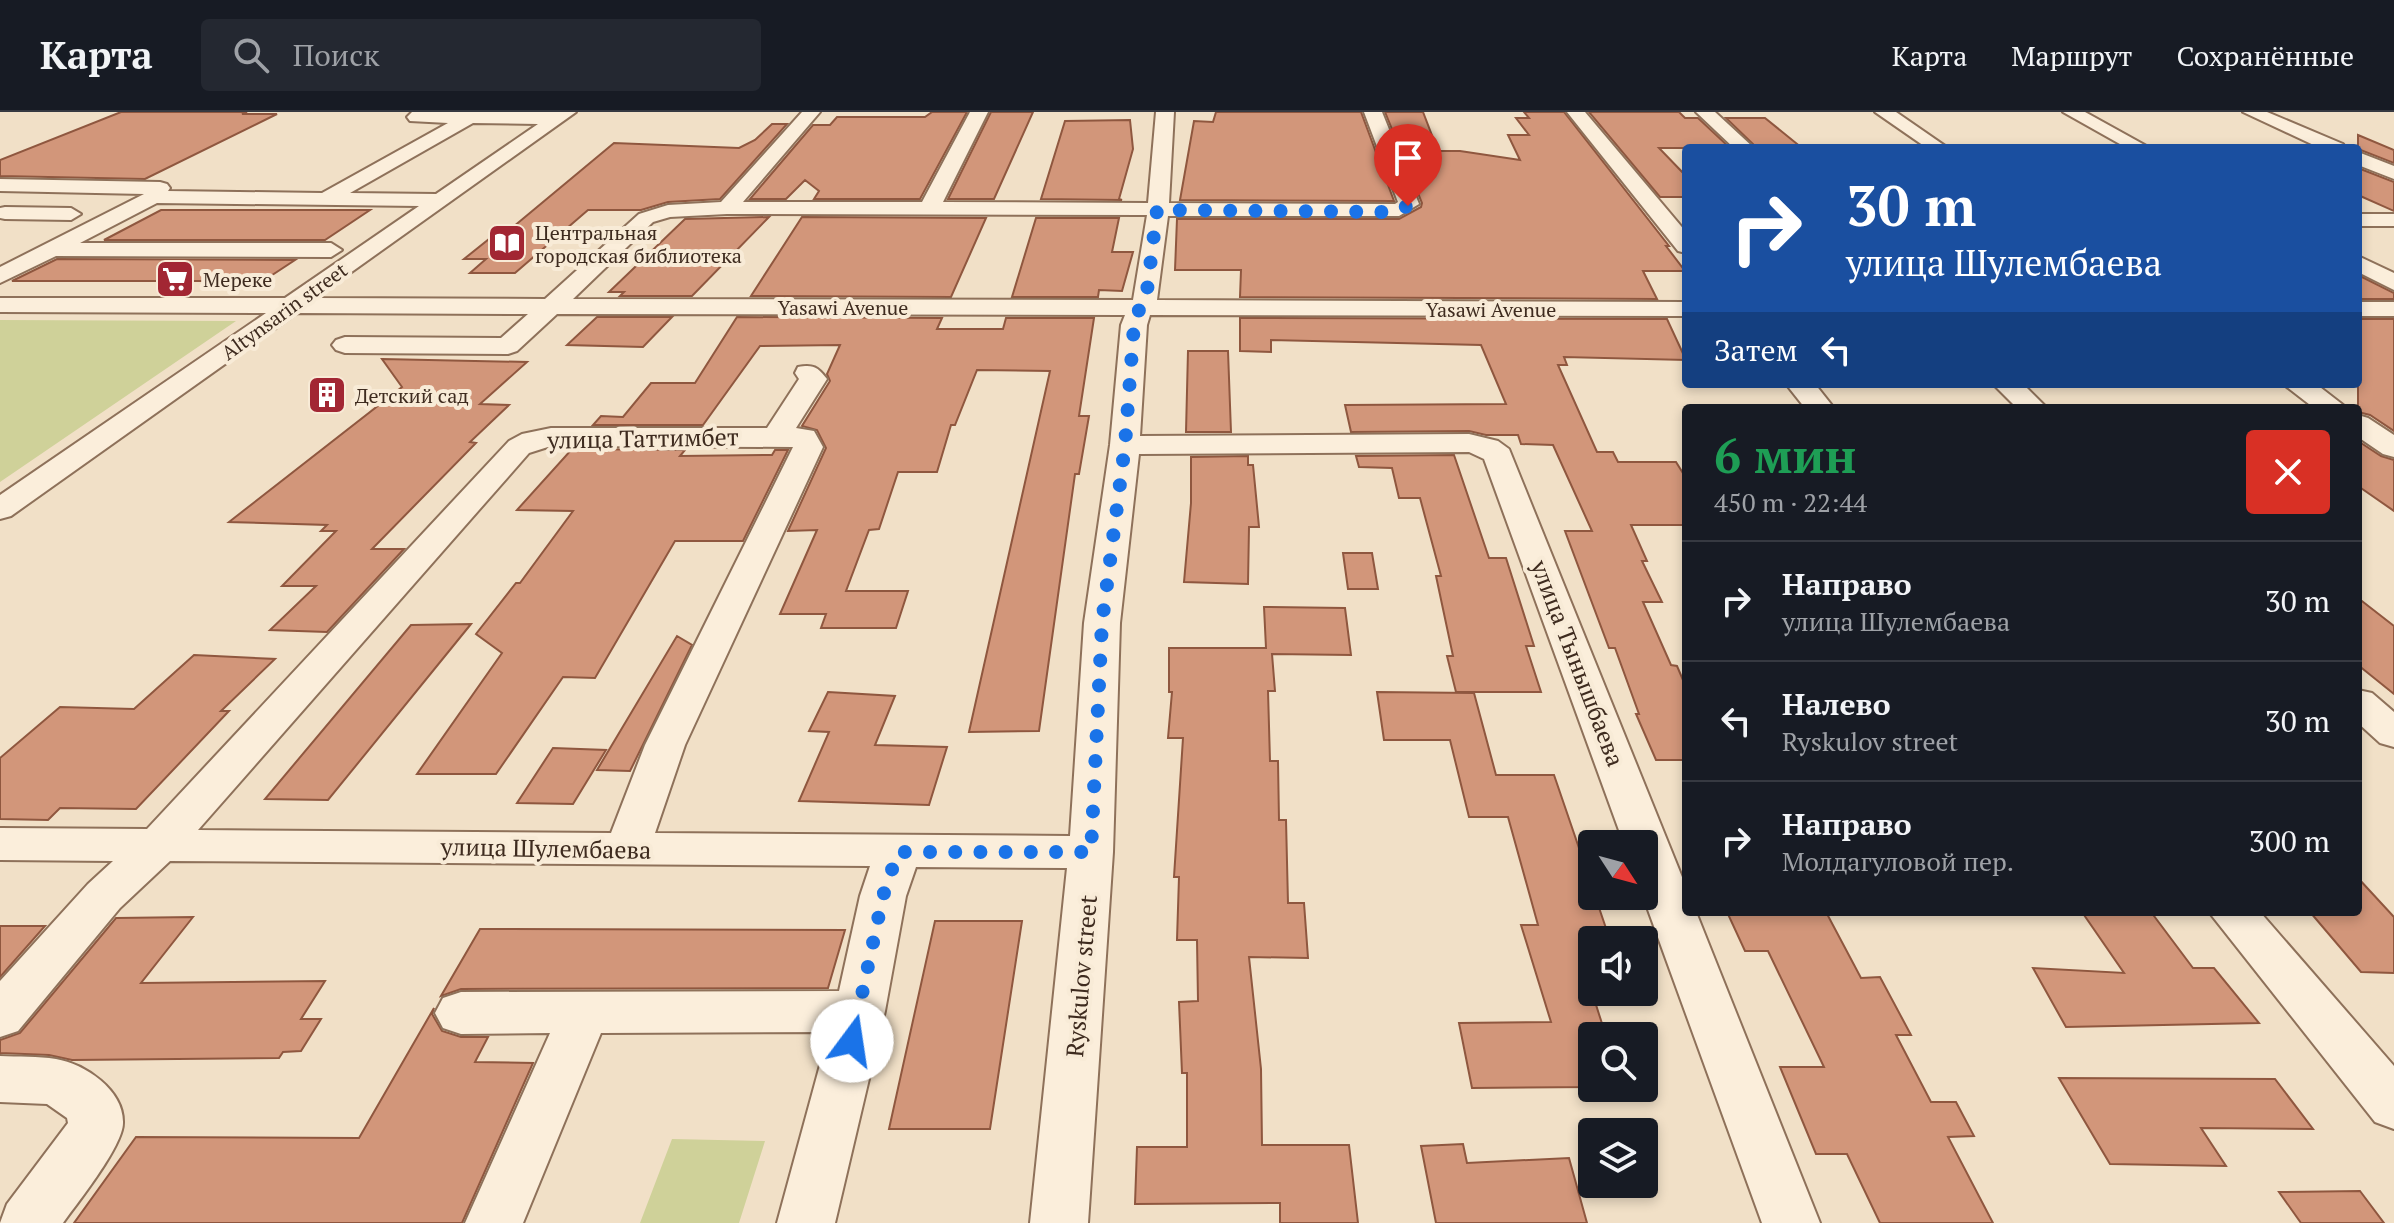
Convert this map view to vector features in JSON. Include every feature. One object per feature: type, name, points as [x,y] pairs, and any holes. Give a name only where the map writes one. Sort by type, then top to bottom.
[{"type":"street","points":[[424,112],[416,117],[562,116]]},
{"type":"street","points":[[727,208],[811,112]]},
{"type":"street","points":[[929,209],[979,112]]},
{"type":"street","name":"Ryskulov street","points":[[1059,1223],[1091,852],[1102,623],[1125,445],[1134,325],[1136,315],[1143,307],[1157,210],[1165,112]]},
{"type":"street","points":[[345,345],[508,346],[650,215],[674,210],[1390,212],[1409,204],[1373,112]]},
{"type":"street","points":[[1576,112],[1682,241]]},
{"type":"street","points":[[1705,112],[1741,144]]},
{"type":"street","points":[[1884,112],[1933,144]]},
{"type":"street","points":[[2072,112],[2133,144]]},
{"type":"street","points":[[2252,112],[2327,144]]},
{"type":"street","name":"Altynsarin street","points":[[0,509],[562,116]]},
{"type":"street","points":[[330,197],[467,119]]},
{"type":"street","points":[[2362,160],[2394,173]]},
{"type":"street","points":[[0,185],[160,188],[153,197],[0,276]]},
{"type":"street","points":[[153,197],[440,200]]},
{"type":"street","points":[[5,213],[71,214],[28,234]]},
{"type":"street","points":[[2362,220],[2394,220]]},
{"type":"street","points":[[52,250],[331,250]]},
{"type":"street","points":[[2362,265],[2394,283]]},
{"type":"street","name":"Yasawi Avenue","points":[[0,305],[1682,309]]},
{"type":"street","points":[[2362,309],[2394,309]]},
{"type":"street","points":[[777,436],[813,379],[808,373]]},
{"type":"street","points":[[1803,388],[1817,404]]},
{"type":"street","points":[[2011,388],[2029,404]]},
{"type":"street","points":[[2303,388],[2327,404]]},
{"type":"street","points":[[2362,427],[2394,448]]},
{"type":"street","name":"улица Таттимбет","points":[[0,1016],[104,896],[159,845],[519,447],[532,440],[551,437],[804,437],[808,447],[665,745],[627,849]]},
{"type":"street","name":"улица Тынышбаева","points":[[1125,445],[1469,443],[1488,447],[1498,455],[1791,1223]]},
{"type":"street","points":[[2362,706],[2394,734]]},
{"type":"street","name":"улица Шулембаева","points":[[0,844],[1091,852]]},
{"type":"street","points":[[806,1223],[860,1011],[883,896],[898,852]]},
{"type":"street","points":[[2236,916],[2394,1105]]},
{"type":"street","points":[[494,1223],[585,1011]]},
{"type":"street","points":[[461,1013],[860,1011]]},
{"type":"street","points":[[0,1079],[57,1082],[92,1105],[96,1124],[84,1148],[28,1223]]},
{"type":"green space","points":[[0,320],[236,321],[0,482]]},
{"type":"green space","points":[[672,1139],[765,1141],[739,1223],[640,1223]]},
{"type":"building","points":[[121,112],[277,114],[145,179],[0,176],[0,160]]},
{"type":"building","points":[[932,112],[967,112],[920,199],[814,199],[819,191],[805,180],[786,199],[750,199],[813,125],[830,125],[837,117],[925,117]]},
{"type":"building","points":[[991,112],[1033,112],[994,199],[948,199]]},
{"type":"building","points":[[1216,112],[1361,112],[1394,201],[1180,200],[1194,121],[1213,122]]},
{"type":"building","points":[[1385,112],[1423,112],[1438,151],[1460,151],[1520,160],[1508,135],[1529,135],[1516,118],[1529,118],[1524,112],[1564,112],[1669,246],[1666,246],[1682,271],[1643,271],[1657,299],[1240,297],[1241,270],[1175,270],[1177,219],[1399,219],[1421,207]]},
{"type":"building","points":[[1589,112],[1679,112],[1685,118],[1698,118],[1726,144],[1682,144],[1682,148],[1659,148],[1682,172],[1682,197],[1660,197]]},
{"type":"building","points":[[1726,118],[1765,118],[1797,144],[1753,144]]},
{"type":"building","points":[[1130,120],[1133,149],[1119,199],[1122,200],[1041,199],[1065,121]]},
{"type":"building","points":[[772,124],[787,124],[720,199],[668,202],[641,210],[588,210],[515,273],[470,273],[486,259],[464,259],[504,227],[513,227],[614,143],[739,148],[755,140]]},
{"type":"building","points":[[2358,135],[2394,150],[2394,163],[2362,151],[2362,144],[2358,144]]},
{"type":"building","points":[[2362,170],[2394,182],[2394,211],[2362,197]]},
{"type":"building","points":[[161,210],[370,210],[325,240],[104,240]]},
{"type":"building","points":[[769,217],[692,296],[620,296],[624,292],[609,292],[685,219]]},
{"type":"building","points":[[802,217],[986,218],[951,297],[751,296]]},
{"type":"building","points":[[1036,218],[1119,218],[1112,252],[1133,252],[1122,291],[1099,290],[1098,297],[1012,297]]},
{"type":"building","points":[[57,259],[295,260],[263,281],[12,281]]},
{"type":"building","points":[[2362,277],[2394,293],[2394,299],[2362,299]]},
{"type":"building","points":[[597,317],[672,317],[643,347],[567,345]]},
{"type":"building","points":[[737,317],[942,318],[937,329],[1003,329],[1006,318],[1094,318],[1079,416],[1089,416],[1079,474],[1075,474],[1039,731],[969,732],[1050,371],[977,370],[955,425],[951,425],[937,472],[898,472],[879,529],[869,530],[846,591],[908,591],[896,628],[821,628],[826,614],[780,614],[817,530],[788,531],[826,448],[817,430],[802,426],[830,381],[827,374],[840,345],[760,346],[703,425],[593,425],[601,416],[623,417],[651,383],[695,383]]},
{"type":"building","points":[[1240,318],[1667,319],[1682,351],[1682,360],[1564,357],[1567,365],[1558,365],[1597,452],[1613,452],[1618,462],[1676,462],[1682,472],[1682,525],[1631,525],[1647,561],[1642,561],[1662,602],[1643,602],[1671,665],[1677,666],[1682,678],[1682,760],[1656,760],[1636,714],[1639,714],[1615,648],[1609,648],[1565,531],[1592,531],[1553,445],[1521,444],[1518,435],[1486,435],[1469,431],[1351,432],[1345,405],[1506,404],[1481,345],[1271,340],[1271,352],[1240,351]]},
{"type":"building","points":[[2362,319],[2394,319],[2394,431],[2362,413],[2362,404],[2358,404],[2358,388],[2362,388]]},
{"type":"building","points":[[1188,351],[1228,351],[1231,432],[1186,432]]},
{"type":"building","points":[[382,359],[527,362],[480,404],[509,405],[470,442],[476,443],[372,549],[404,549],[327,632],[270,630],[316,586],[282,586],[336,531],[321,531],[327,525],[229,522],[402,387]]},
{"type":"building","points":[[2362,444],[2394,460],[2394,511],[2362,489]]},
{"type":"building","points":[[572,449],[685,450],[680,456],[772,455],[775,450],[788,450],[743,541],[675,541],[595,678],[563,677],[496,774],[417,774],[502,653],[476,634],[516,583],[520,583],[573,511],[517,510]]},
{"type":"building","points":[[1454,455],[1489,558],[1506,558],[1534,646],[1526,646],[1541,692],[1456,692],[1447,656],[1453,656],[1436,576],[1441,576],[1420,498],[1399,498],[1392,468],[1359,467],[1356,456]]},
{"type":"building","points":[[1248,456],[1248,465],[1253,465],[1259,527],[1249,527],[1248,584],[1184,582],[1191,503],[1191,457]]},
{"type":"building","points":[[1343,553],[1372,553],[1378,589],[1348,589]]},
{"type":"building","points":[[2362,601],[2394,626],[2394,694],[2362,668]]},
{"type":"building","points":[[1264,607],[1345,608],[1351,655],[1272,654],[1275,691],[1268,691],[1270,761],[1278,761],[1279,820],[1286,820],[1288,903],[1304,903],[1308,958],[1249,957],[1261,1069],[1262,1145],[1349,1145],[1358,1223],[1280,1223],[1280,1203],[1135,1204],[1137,1147],[1187,1147],[1187,1073],[1182,1073],[1179,1002],[1198,1001],[1197,940],[1177,940],[1179,877],[1174,877],[1183,738],[1168,738],[1172,692],[1169,692],[1169,648],[1266,648]]},
{"type":"building","points":[[471,624],[328,800],[265,799],[411,625]]},
{"type":"building","points":[[677,636],[692,645],[630,771],[597,770]]},
{"type":"building","points":[[194,655],[275,659],[221,711],[229,711],[136,809],[60,808],[48,820],[0,819],[0,758],[60,707],[134,709]]},
{"type":"building","points":[[828,692],[895,696],[875,745],[947,747],[929,805],[799,801],[829,732],[809,731]]},
{"type":"building","points":[[1377,692],[1474,693],[1496,775],[1554,775],[1578,845],[1578,910],[1600,910],[1605,926],[1578,926],[1578,1006],[1596,1006],[1602,1022],[1578,1022],[1578,1087],[1472,1088],[1459,1023],[1551,1022],[1521,925],[1538,925],[1508,817],[1469,817],[1450,740],[1384,740]]},
{"type":"building","points":[[553,748],[606,750],[573,804],[517,803]]},
{"type":"building","points":[[2362,882],[2394,917],[2394,973],[2361,972],[2313,916],[2362,916]]},
{"type":"building","points":[[1729,916],[1828,916],[1861,978],[1880,977],[1911,1035],[1896,1035],[1931,1102],[1956,1102],[1974,1136],[1948,1137],[1993,1223],[1880,1223],[1847,1154],[1816,1154],[1780,1067],[1824,1067],[1768,951],[1745,951]]},
{"type":"building","points":[[2085,916],[2154,916],[2193,968],[2214,968],[2259,1023],[2066,1027],[2033,968],[2124,973]]},
{"type":"building","points":[[193,917],[141,983],[325,981],[301,1019],[321,1019],[301,1051],[283,1052],[279,1058],[72,1060],[49,1055],[0,1053],[0,1040],[20,1033],[116,918]]},
{"type":"building","points":[[935,921],[1022,921],[990,1129],[889,1129]]},
{"type":"building","points":[[0,926],[45,926],[0,977]]},
{"type":"building","points":[[480,929],[845,930],[828,988],[461,989],[441,996]]},
{"type":"building","points":[[434,1008],[432,1014],[442,1031],[461,1037],[488,1037],[475,1062],[533,1063],[462,1223],[74,1223],[136,1137],[359,1138]]},
{"type":"building","points":[[2059,1078],[2275,1079],[2313,1129],[2201,1128],[2226,1166],[2110,1164]]},
{"type":"building","points":[[1463,1144],[1467,1163],[1569,1158],[1587,1223],[1436,1223],[1421,1146]]},
{"type":"building","points":[[2360,1191],[2384,1223],[2301,1223],[2279,1192]]},
{"type":"place","name":"Центральная городская библиотека","points":[[507,243]]},
{"type":"place","name":"Мереке","points":[[175,279]]},
{"type":"place","name":"Детский сад","points":[[327,395]]},
{"type":"route","points":[[852,1041],[883,896],[898,852],[1091,852],[1102,623],[1125,445],[1134,325],[1146,299],[1157,210],[1390,212],[1408,206]]}]
